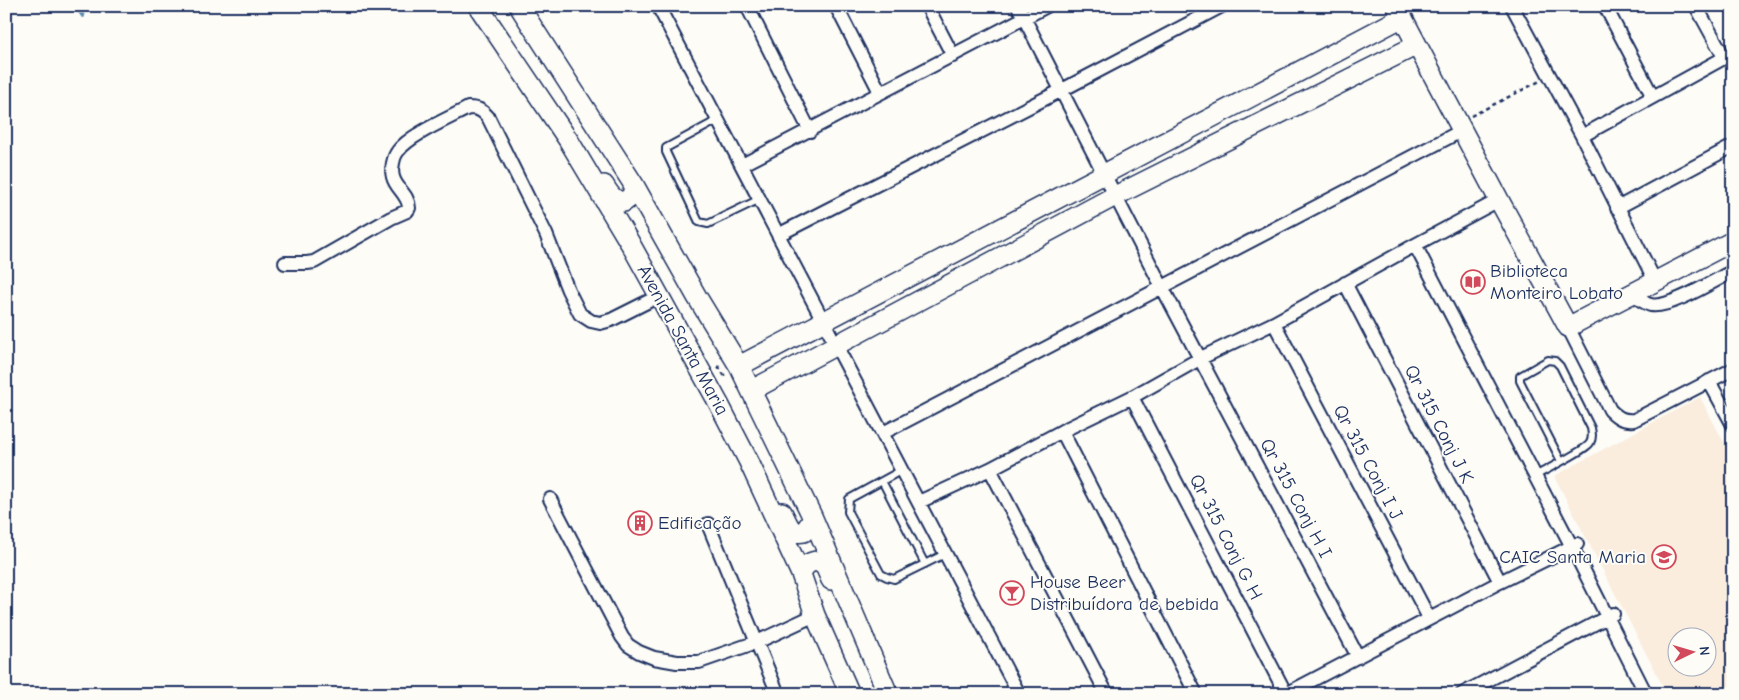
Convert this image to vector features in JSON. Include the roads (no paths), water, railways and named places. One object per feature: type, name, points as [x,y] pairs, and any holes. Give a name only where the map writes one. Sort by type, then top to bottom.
[{"type":"main road","name":"Avenida Santa Maria","points":[[478,6],[569,141],[630,242],[719,404],[749,462],[801,574],[815,615],[850,694]]},
{"type":"main road","name":"Avenida Santa Maria","points":[[519,6],[634,184],[752,390],[812,516],[870,647],[888,694]]},
{"type":"main road","points":[[739,366],[824,323],[1104,173],[1399,12],[1568,327],[1733,241]]},
{"type":"main road","points":[[752,390],[1115,196],[1417,45]]},
{"type":"main road","points":[[569,141],[584,154],[612,197],[618,202],[624,202],[632,196],[634,184]]},
{"type":"main road","points":[[630,242],[637,229],[644,228],[651,231],[682,283],[697,297]]},
{"type":"main road","points":[[749,462],[766,479],[791,531],[797,533],[804,532],[811,522],[812,516]]},
{"type":"main road","points":[[801,574],[803,568],[813,562],[822,563],[825,566],[846,617],[854,630],[870,647]]},
{"type":"street","points":[[658,6],[1019,694]]},
{"type":"street","points":[[747,6],[810,130]]},
{"type":"street","points":[[836,6],[880,92]]},
{"type":"street","points":[[927,6],[953,56]]},
{"type":"street","name":"Qr 315 Conj H I","points":[[1018,6],[1162,287],[1358,657]]},
{"type":"street","points":[[742,164],[1047,6]]},
{"type":"street","points":[[778,234],[1062,90],[1222,6]]},
{"type":"street","points":[[1512,6],[1582,136],[1617,208],[1656,281]]},
{"type":"street","points":[[1605,6],[1653,97]]},
{"type":"street","points":[[1582,136],[1728,55],[1696,6]]},
{"type":"street","points":[[285,263],[308,264],[314,262],[384,221],[407,211],[409,202],[393,178],[396,152],[407,141],[468,108],[476,108],[482,110],[488,117],[546,234],[568,290],[580,314],[591,322],[600,323],[611,320],[659,296]]},
{"type":"street","points":[[883,433],[1162,287],[1461,127]]},
{"type":"street","points":[[1617,208],[1733,146]]},
{"type":"street","points":[[919,502],[990,469],[1132,397],[1201,358],[1274,323],[1499,200]]},
{"type":"street","points":[[1415,245],[1535,476],[1575,546],[1610,616],[1643,690]]},
{"type":"street","points":[[1631,294],[1650,305],[1664,304],[1675,301],[1733,270]]},
{"type":"street","name":"Qr 315 Conj J K","points":[[1345,283],[1500,582]]},
{"type":"street","name":"Qr 315 Conj I J","points":[[1274,323],[1429,618]]},
{"type":"street","points":[[1568,327],[1610,410],[1617,417],[1626,421],[1634,420],[1733,370]]},
{"type":"street","points":[[1709,381],[1733,425]]},
{"type":"street","name":"Qr 315 Conj G H","points":[[1132,397],[1286,694]]},
{"type":"street","points":[[1062,431],[1196,694]]},
{"type":"street","points":[[990,469],[1107,694]]},
{"type":"street","points":[[550,499],[628,646],[639,652],[654,658],[688,663],[699,662],[756,642],[815,615]]},
{"type":"street","points":[[708,524],[778,694]]},
{"type":"street","points":[[1286,694],[1429,618],[1575,546]]},
{"type":"street","points":[[1462,694],[1610,616]]},
{"type":"lane","points":[[718,120],[666,148],[666,152],[699,222],[708,224],[760,200]]},
{"type":"lane","points":[[1535,476],[1560,461],[1582,451],[1590,444],[1593,436],[1591,428],[1560,366],[1548,360],[1520,376],[1520,381],[1560,461]]},
{"type":"lane","points":[[902,470],[848,500],[848,512],[881,574],[887,577],[894,579],[945,554]]},
{"type":"lane","points":[[882,481],[925,564]]},
{"type":"waterway","points":[[76,6],[83,16]]},
{"type":"place","name":"Biblioteca Monteiro Lobato","points":[[1473,282]]},
{"type":"place","name":"Edificação","points":[[640,523]]},
{"type":"place","name":"CAIC Santa Maria","points":[[1664,557]]},
{"type":"place","name":"House Beer Distribuídora de bebida","points":[[1012,593]]}]
